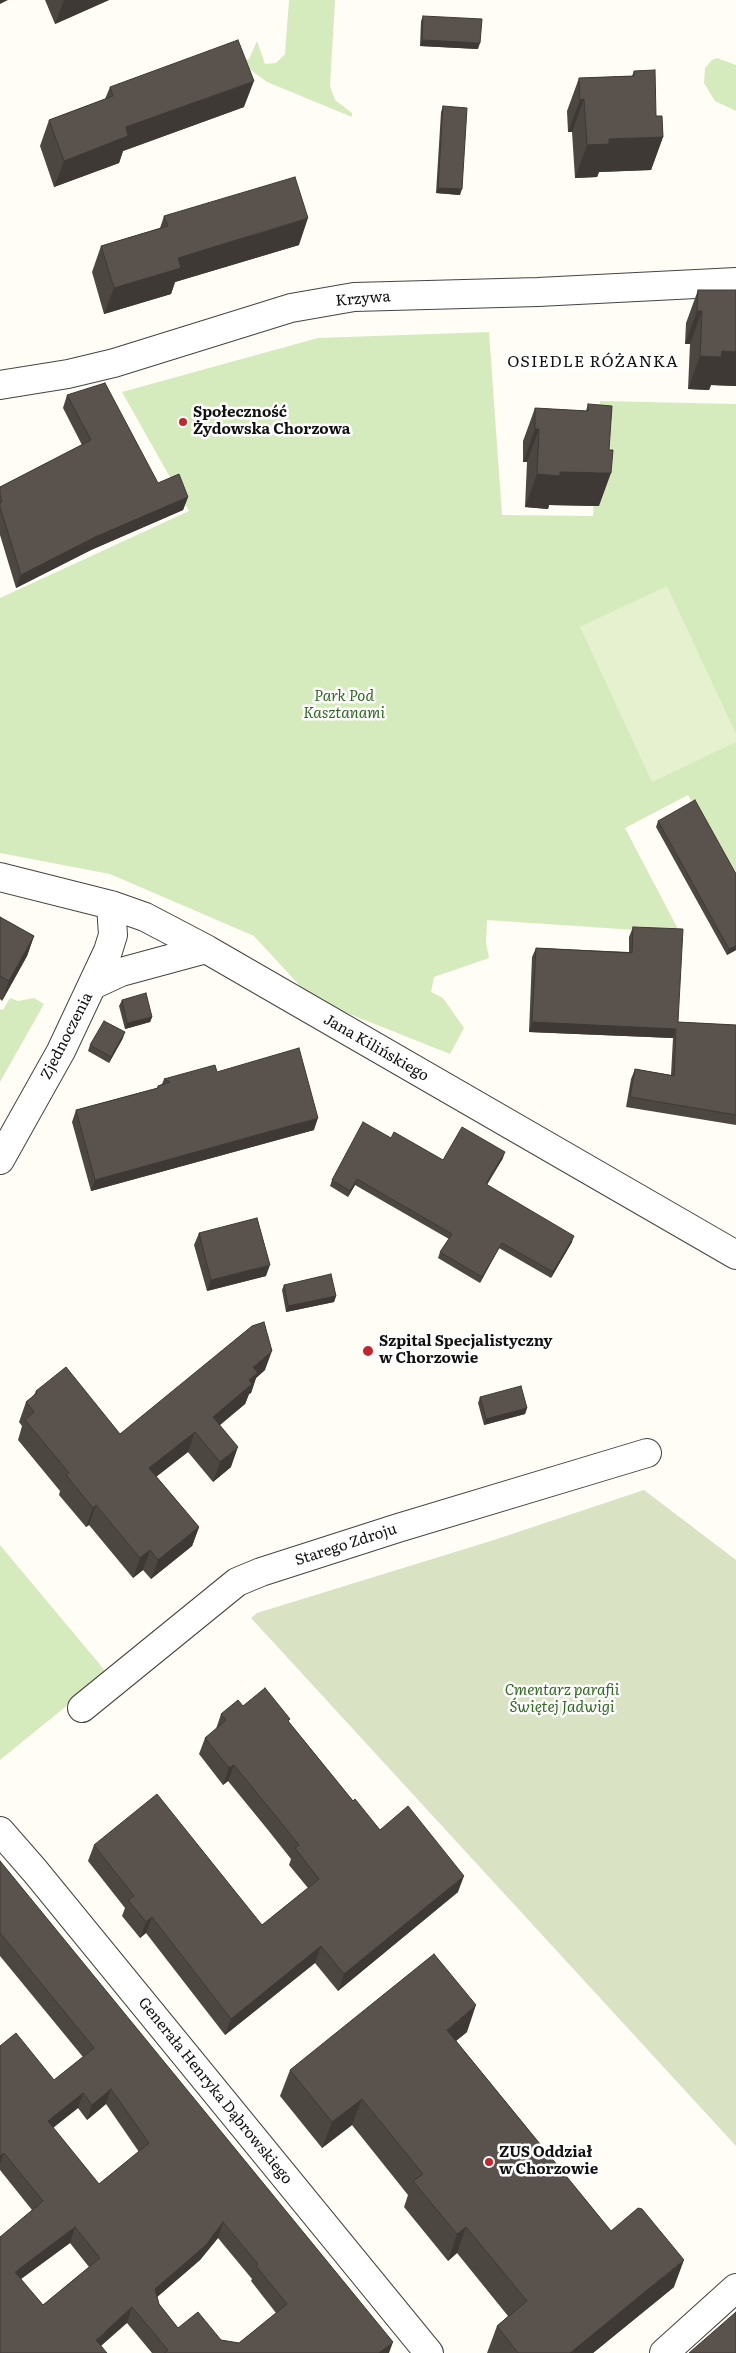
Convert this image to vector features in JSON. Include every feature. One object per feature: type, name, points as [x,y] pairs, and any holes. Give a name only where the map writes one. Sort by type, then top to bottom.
[{"type":"street","name":"Krzywa","points":[[0,385],[68,374],[114,363],[291,308],[354,297],[538,292],[736,282]]},
{"type":"street","name":"Jana Kilińskiego","points":[[0,877],[111,904],[145,917],[206,949],[736,1256]]},
{"type":"street","name":"Zjednoczenia","points":[[0,1160],[61,1051],[93,985],[112,941],[111,904]]},
{"type":"street","points":[[93,985],[121,972],[206,949]]},
{"type":"street","name":"Starego Zdroju","points":[[82,1708],[237,1582],[261,1572],[398,1528],[647,1453]]},
{"type":"street","name":"Generała Henryka Dąbrowskiego","points":[[0,1831],[60,1901],[429,2353]]},
{"type":"street","points":[[664,2353],[736,2288]]},
{"type":"green space","points":[[289,0],[335,0],[330,86],[335,100],[352,113],[352,117],[267,82],[240,62],[249,59],[257,41],[265,64],[276,63],[285,54]]},
{"type":"green space","points":[[717,58],[736,65],[736,111],[715,101],[704,83],[705,68],[712,60]]},
{"type":"green space","name":"Park Pod Kasztanami","points":[[489,332],[502,515],[593,516],[600,401],[736,404],[736,880],[688,795],[625,828],[680,933],[487,920],[486,943],[489,958],[434,977],[431,992],[443,998],[464,1028],[450,1054],[312,999],[254,936],[110,874],[0,853],[0,598],[189,511],[122,392],[318,338]]},
{"type":"green space","points":[[667,586],[736,734],[736,742],[652,782],[580,627]]},
{"type":"green space","points":[[10,998],[18,1001],[34,998],[44,1004],[0,1082],[0,1009],[3,1010]]},
{"type":"green space","name":"Cmentarz parafii Świętej Jadwigi","points":[[644,1490],[736,1560],[736,2146],[251,1618],[257,1613],[494,1540]]},
{"type":"green space","points":[[0,1545],[107,1673],[0,1760]]},
{"type":"building","points":[[423,16],[482,19],[480,43],[422,40]]},
{"type":"building","points":[[238,40],[254,81],[126,127],[128,136],[64,161],[49,120],[113,96],[110,87]]},
{"type":"building","points":[[655,70],[656,116],[662,116],[663,137],[609,139],[609,144],[587,145],[584,99],[580,100],[579,78],[634,76],[634,71]]},
{"type":"building","points":[[443,106],[467,108],[462,189],[438,188]]},
{"type":"building","points":[[295,177],[308,218],[178,258],[181,268],[114,288],[101,246],[168,226],[164,216]]},
{"type":"building","points":[[698,290],[736,290],[736,352],[722,351],[721,357],[700,356],[702,311],[697,311]]},
{"type":"building","points":[[105,383],[158,483],[179,474],[188,497],[95,537],[21,575],[0,507],[0,502],[2,502],[0,487],[91,440],[67,395]]},
{"type":"building","points":[[588,404],[612,406],[609,450],[613,450],[611,473],[560,472],[560,476],[537,474],[539,429],[535,429],[535,408],[588,411]]},
{"type":"building","points":[[695,800],[736,874],[736,946],[729,949],[658,821]]},
{"type":"building","points":[[0,917],[34,936],[9,981],[0,976]]},
{"type":"building","points":[[633,927],[683,929],[678,1022],[736,1025],[736,1115],[630,1097],[635,1069],[674,1076],[676,1029],[532,1022],[536,948],[632,953]]},
{"type":"building","points":[[146,993],[152,1017],[127,1023],[122,1000]]},
{"type":"building","points":[[104,1021],[125,1032],[111,1057],[90,1045]]},
{"type":"building","points":[[299,1048],[318,1118],[95,1180],[76,1110],[158,1088],[158,1086],[170,1082],[164,1079],[215,1065],[217,1072]]},
{"type":"building","points":[[363,1122],[391,1138],[394,1132],[443,1160],[462,1127],[505,1152],[486,1184],[574,1236],[553,1272],[502,1243],[482,1277],[440,1252],[452,1234],[357,1179],[350,1191],[332,1180]]},
{"type":"building","points":[[257,1218],[270,1265],[211,1280],[199,1233]]},
{"type":"building","points":[[331,1274],[336,1296],[288,1306],[284,1285]]},
{"type":"building","points":[[264,1322],[272,1351],[253,1367],[258,1373],[249,1380],[252,1384],[213,1417],[238,1447],[220,1462],[195,1432],[149,1468],[199,1527],[158,1560],[150,1550],[140,1558],[96,1505],[93,1508],[66,1475],[69,1473],[25,1420],[34,1412],[26,1402],[37,1393],[36,1391],[66,1367],[120,1434],[252,1326]]},
{"type":"building","points":[[521,1386],[527,1408],[486,1419],[480,1397]]},
{"type":"building","points":[[265,1688],[290,1719],[288,1721],[353,1801],[355,1799],[380,1830],[408,1806],[464,1876],[344,1974],[321,1946],[231,2019],[152,1917],[146,1922],[128,1900],[134,1896],[94,1845],[157,1794],[262,1925],[319,1879],[295,1848],[299,1845],[274,1814],[234,1765],[229,1768],[205,1738],[226,1720],[221,1714],[238,1700],[243,1706]]},
{"type":"building","points":[[0,1861],[393,2342],[379,2353],[164,2353],[168,2350],[132,2307],[96,2340],[107,2353],[0,2353],[0,2237],[43,2201],[4,2153],[0,2156],[0,2046],[16,2033],[54,2080],[94,2048],[0,1933]],"holes":[[[111,2089],[149,2143],[99,2184],[48,2121],[83,2093],[92,2105]],[[223,2222],[258,2264],[256,2266],[287,2304],[239,2343],[221,2340],[198,2312],[178,2328],[159,2304],[155,2289],[206,2245]],[[75,2227],[100,2258],[43,2305],[15,2272]]]},
{"type":"building","name":"ZUS Oddział w Chorzowie","points":[[434,1954],[476,2005],[447,2030],[611,2231],[638,2208],[642,2209],[684,2260],[570,2353],[518,2353],[497,2326],[527,2301],[466,2227],[457,2234],[413,2181],[423,2174],[362,2099],[332,2122],[290,2070]]},
{"type":"building","points":[[736,2312],[736,2353],[689,2353]]},
{"type":"place","name":"Społeczność Żydowska Chorzowa","points":[[183,422]]},
{"type":"place","name":"Szpital Specjalistyczny w Chorzowie","points":[[368,1351]]},
{"type":"place","name":"ZUS Oddział w Chorzowie","points":[[489,2162]]},
{"type":"district","name":"OSIEDLE RÓŻANKA","points":[[593,362]]}]
